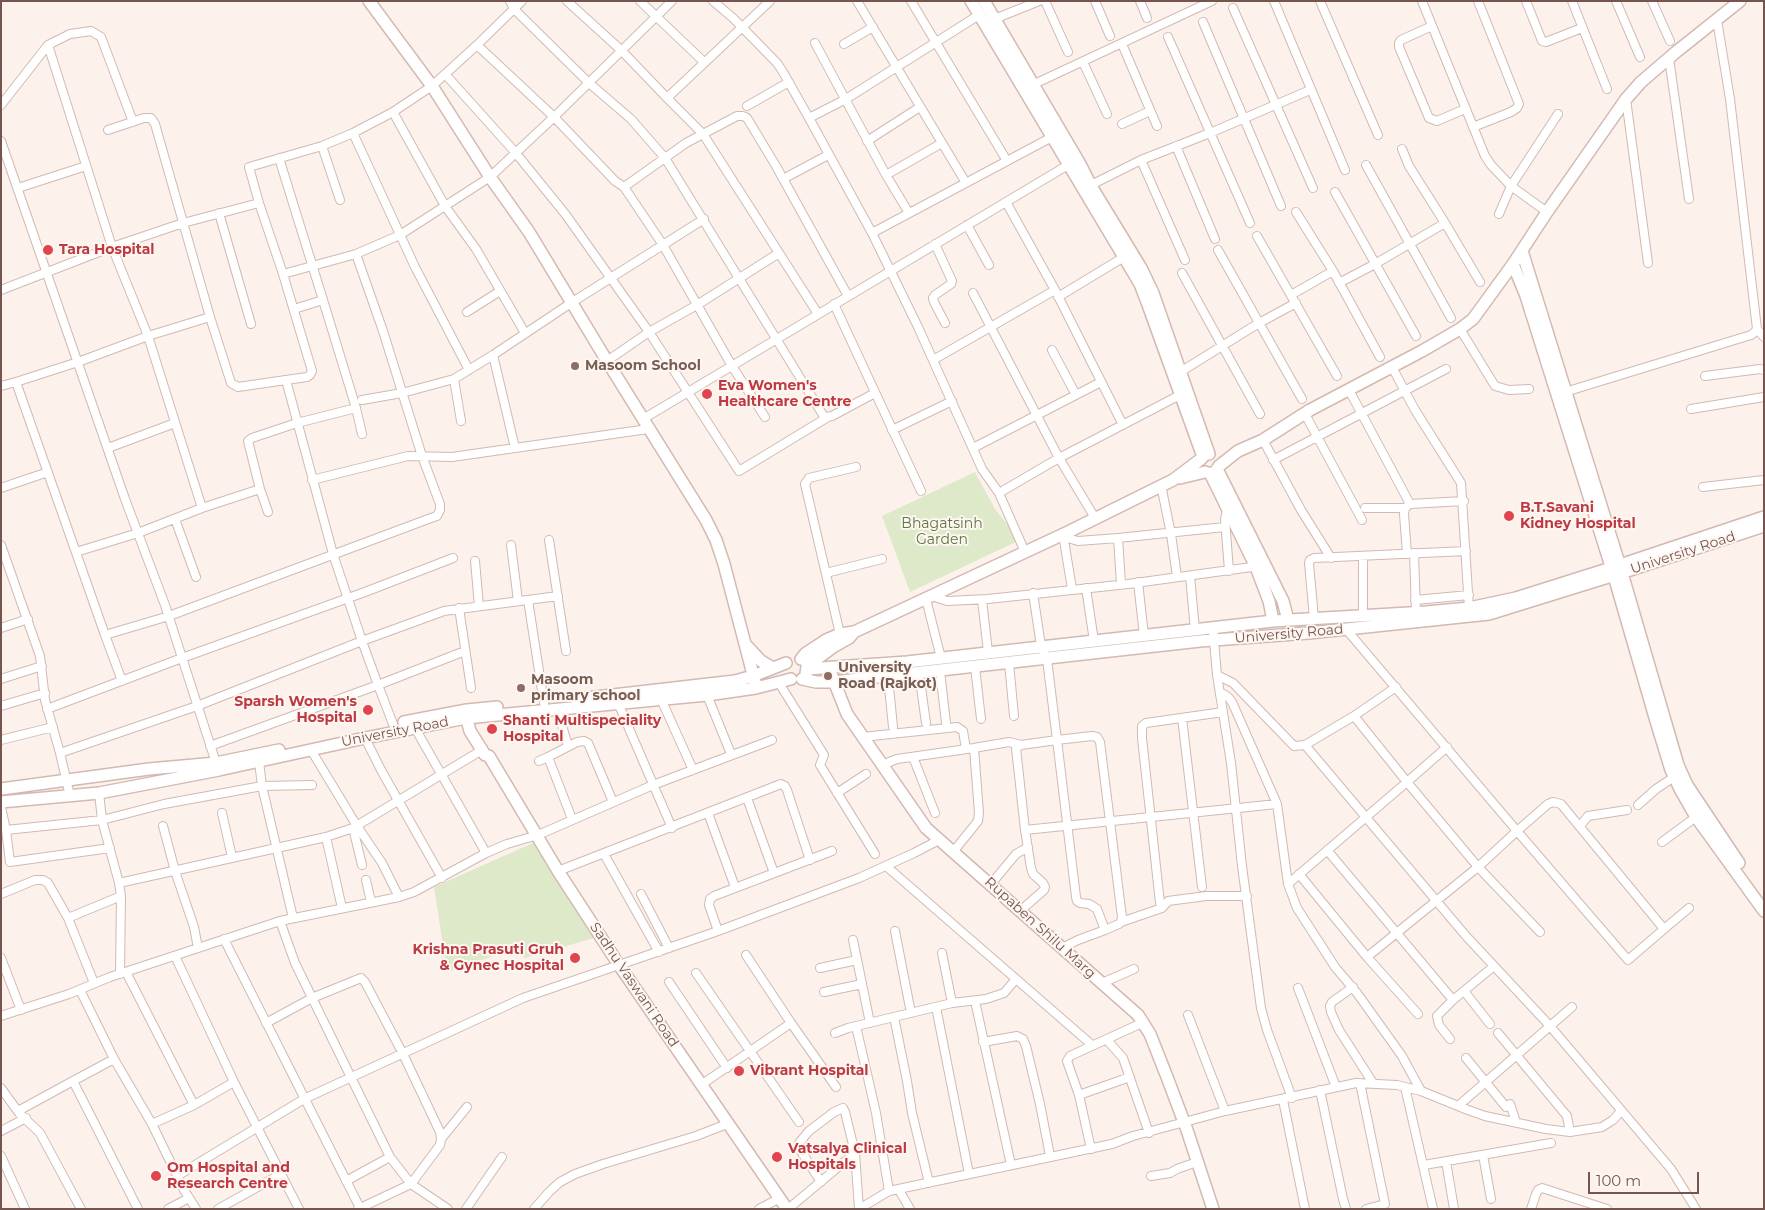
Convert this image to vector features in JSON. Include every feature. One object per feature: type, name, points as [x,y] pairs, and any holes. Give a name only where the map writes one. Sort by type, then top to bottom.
[{"type":"street","points":[[369,1],[432,86],[490,177],[529,232],[706,520],[716,540],[724,564],[755,682]]},
{"type":"street","points":[[510,1],[514,9],[589,83],[631,120],[665,158],[821,412],[825,417],[828,417]]},
{"type":"street","points":[[108,130],[151,118],[155,124],[228,378],[234,386],[307,377],[312,371],[249,167],[322,146],[353,133],[393,112],[432,86],[522,1]]},
{"type":"street","points":[[567,1],[622,51],[703,134],[818,314]]},
{"type":"street","points":[[640,1],[704,62]]},
{"type":"street","points":[[283,274],[356,254],[400,235],[490,177],[672,1]]},
{"type":"street","points":[[713,1],[770,56],[789,82],[872,233],[952,400],[982,469],[999,493],[1025,552]]},
{"type":"street","points":[[667,98],[770,1]]},
{"type":"street","points":[[858,1],[966,183]]},
{"type":"street","points":[[911,1],[1007,161]]},
{"type":"street","points":[[971,1],[986,19],[1028,88],[1080,164],[1087,187],[1140,284],[1177,374],[1227,510],[1283,601],[1288,620]]},
{"type":"street","points":[[984,1],[986,19]]},
{"type":"street","points":[[809,118],[846,99],[935,42],[986,19],[1039,1]]},
{"type":"street","points":[[1045,1],[1068,52]]},
{"type":"street","points":[[1095,1],[1110,36]]},
{"type":"street","points":[[1140,1],[1147,18]]},
{"type":"street","points":[[1028,88],[1212,1]]},
{"type":"street","points":[[1274,1],[1345,170]]},
{"type":"street","points":[[1320,1],[1378,135]]},
{"type":"street","points":[[1422,1],[1485,156],[1510,186],[1547,212]]},
{"type":"street","points":[[1472,127],[1512,112],[1519,104],[1478,1]]},
{"type":"street","points":[[1526,1],[1542,41],[1546,42],[1582,28]]},
{"type":"street","points":[[1572,1],[1607,89]]},
{"type":"street","points":[[1616,1],[1640,57]]},
{"type":"street","points":[[1652,1],[1670,41]]},
{"type":"street","points":[[801,670],[815,646],[840,634],[854,632],[929,598],[1173,480],[1262,440],[1304,414],[1460,329],[1479,312],[1626,99],[1641,82],[1740,1]]},
{"type":"street","points":[[1233,8],[1313,188]]},
{"type":"street","points":[[1717,20],[1730,99],[1757,328],[1764,337]]},
{"type":"street","points":[[1203,22],[1281,206]]},
{"type":"street","points":[[1432,26],[1401,40],[1399,47],[1429,118],[1437,121],[1465,109]]},
{"type":"street","points":[[844,44],[873,28]]},
{"type":"street","points":[[1,105],[48,45],[70,34],[91,31],[101,37],[132,122]]},
{"type":"street","points":[[1168,37],[1250,223]]},
{"type":"street","points":[[815,43],[886,176],[910,213]]},
{"type":"street","points":[[1122,44],[1158,126]]},
{"type":"street","points":[[48,45],[112,247],[148,336],[202,508]]},
{"type":"street","points":[[477,45],[554,117],[615,181],[624,187],[663,245],[732,366],[765,417]]},
{"type":"street","points":[[1669,58],[1688,200]]},
{"type":"street","points":[[1083,62],[1107,114]]},
{"type":"street","points":[[445,74],[515,152],[566,215],[648,332],[739,471],[828,417],[875,393]]},
{"type":"street","points":[[747,106],[789,82]]},
{"type":"street","points":[[1028,88],[1052,137],[1068,164],[1087,187],[1131,249],[1146,278],[1177,374],[1180,395],[1210,463],[1261,566],[1273,621]]},
{"type":"street","points":[[1087,187],[1140,160],[1210,133],[1310,90]]},
{"type":"street","points":[[1626,99],[1648,263]]},
{"type":"street","points":[[868,141],[920,107]]},
{"type":"street","points":[[1122,124],[1150,111]]},
{"type":"street","points":[[393,112],[445,206],[476,249],[526,333]]},
{"type":"street","points":[[1499,214],[1510,186],[1558,114]]},
{"type":"street","points":[[624,187],[686,143],[737,116],[743,116],[747,118],[784,179],[848,296]]},
{"type":"street","points":[[353,133],[436,309],[469,370]]},
{"type":"street","points":[[872,233],[1052,137]]},
{"type":"street","points":[[1,141],[168,616],[217,767]]},
{"type":"street","points":[[886,176],[942,143]]},
{"type":"street","points":[[322,146],[340,200]]},
{"type":"street","points":[[1176,146],[1215,239]]},
{"type":"street","points":[[1402,149],[1409,166],[1480,282]]},
{"type":"street","points":[[784,179],[828,155]]},
{"type":"street","points":[[279,158],[314,266],[362,434]]},
{"type":"street","points":[[1140,160],[1185,260]]},
{"type":"street","points":[[312,480],[393,458],[408,456],[452,457],[515,448],[646,424],[687,392],[1068,164]]},
{"type":"street","points":[[1366,165],[1451,318]]},
{"type":"street","points":[[18,188],[86,166]]},
{"type":"street","points":[[1335,192],[1416,336]]},
{"type":"street","points":[[1006,202],[1056,294],[1123,425]]},
{"type":"street","points":[[1,290],[112,247],[183,223],[259,203]]},
{"type":"street","points":[[1296,212],[1333,272],[1380,357]]},
{"type":"street","points":[[220,213],[251,324]]},
{"type":"street","points":[[362,400],[402,393],[454,379],[704,220]]},
{"type":"street","points":[[1338,283],[1375,264],[1445,223]]},
{"type":"street","points":[[967,225],[989,265]]},
{"type":"street","points":[[1257,236],[1337,376]]},
{"type":"street","points":[[935,244],[952,281],[951,284],[934,295],[933,298],[946,323]]},
{"type":"street","points":[[1218,250],[1302,399]]},
{"type":"street","points":[[1522,251],[1678,775],[1696,817],[1764,911]]},
{"type":"street","points":[[607,361],[648,332],[697,306],[739,277],[779,253]]},
{"type":"street","points":[[105,635],[168,616],[437,516],[440,504],[422,456],[384,331],[356,254]]},
{"type":"street","points":[[933,360],[990,327],[1124,257]]},
{"type":"street","points":[[1513,264],[1526,296],[1617,571]]},
{"type":"street","points":[[1291,295],[1333,272]]},
{"type":"street","points":[[1182,273],[1260,414]]},
{"type":"street","points":[[467,312],[500,291]]},
{"type":"street","points":[[973,293],[1059,458],[1095,518]]},
{"type":"street","points":[[294,309],[323,300]]},
{"type":"street","points":[[1177,374],[1259,323],[1296,303]]},
{"type":"street","points":[[834,304],[921,491]]},
{"type":"street","points":[[1,386],[78,362],[148,336],[210,316]]},
{"type":"street","points":[[1565,392],[1751,335],[1757,328]]},
{"type":"street","points":[[1460,329],[1495,386],[1509,390],[1528,389]]},
{"type":"street","points":[[1052,350],[1076,395]]},
{"type":"street","points":[[493,355],[515,448]]},
{"type":"street","points":[[1392,366],[1461,483],[1464,501],[1469,608]]},
{"type":"street","points":[[1273,460],[1446,369]]},
{"type":"street","points":[[1706,376],[1764,370]]},
{"type":"street","points":[[454,379],[461,421]]},
{"type":"street","points":[[286,380],[333,554],[362,641],[393,724]]},
{"type":"street","points":[[16,382],[122,681]]},
{"type":"street","points":[[973,448],[1101,382]]},
{"type":"street","points":[[1349,390],[1407,506],[1404,514],[1416,600],[1416,613]]},
{"type":"street","points":[[999,493],[1059,458],[1180,395]]},
{"type":"street","points":[[1691,409],[1764,397]]},
{"type":"street","points":[[892,430],[952,400]]},
{"type":"street","points":[[268,512],[248,441],[297,423],[356,408]]},
{"type":"street","points":[[1304,414],[1362,520]]},
{"type":"street","points":[[108,448],[175,423]]},
{"type":"street","points":[[1262,440],[1301,510],[1331,558]]},
{"type":"street","points":[[840,634],[805,484],[809,478],[856,467]]},
{"type":"street","points":[[1,488],[48,472]]},
{"type":"street","points":[[1703,487],[1764,480]]},
{"type":"street","points":[[1161,486],[1171,534],[1176,577]]},
{"type":"street","points":[[76,552],[138,533],[202,508],[260,489]]},
{"type":"street","points":[[1365,508],[1464,501]]},
{"type":"street","points":[[1227,510],[1225,527],[1229,571]]},
{"type":"street","points":[[1617,571],[1764,517]]},
{"type":"street","points":[[175,519],[196,577]]},
{"type":"street","name":"University Road","points":[[1,802],[99,792],[217,767],[393,724],[544,703],[735,681],[779,683],[801,670],[941,658],[1195,630],[1214,635],[1346,629],[1489,614],[1617,571],[1764,526]]},
{"type":"street","points":[[1065,533],[1071,539],[1078,541],[1171,534],[1225,527]]},
{"type":"street","points":[[1065,533],[1072,589]]},
{"type":"street","points":[[1118,538],[1121,584]]},
{"type":"street","points":[[549,540],[566,651]]},
{"type":"street","points":[[1,545],[28,619],[42,666],[47,709],[70,796]]},
{"type":"street","points":[[511,545],[518,601]]},
{"type":"street","points":[[1314,619],[1309,564],[1310,560],[1314,558],[1466,551]]},
{"type":"street","points":[[1363,556],[1363,616]]},
{"type":"street","points":[[47,709],[452,558]]},
{"type":"street","points":[[826,574],[882,559]]},
{"type":"street","points":[[475,561],[479,606]]},
{"type":"street","points":[[929,598],[947,601],[982,600],[1261,566]]},
{"type":"street","name":"University Road","points":[[1,789],[149,769],[217,767],[258,762],[415,728],[469,714],[556,709],[707,695],[755,682],[773,668],[786,663],[792,658],[801,670],[816,682],[833,682],[940,671],[1047,659],[1214,635],[1273,621],[1469,608],[1617,571]]},
{"type":"street","points":[[1190,576],[1195,630]]},
{"type":"street","points":[[1138,582],[1144,636]]},
{"type":"street","points":[[1086,588],[1094,641]]},
{"type":"street","points":[[1033,594],[1041,646],[1047,659],[1077,901],[1094,905],[1097,908],[1105,930]]},
{"type":"street","points":[[1416,600],[1469,595]]},
{"type":"street","points":[[60,753],[197,706],[444,611],[558,596]]},
{"type":"street","points":[[929,598],[941,658]]},
{"type":"street","points":[[528,600],[544,703]]},
{"type":"street","points":[[982,600],[988,652]]},
{"type":"street","points":[[459,608],[471,688]]},
{"type":"street","points":[[1338,618],[1628,960],[1689,908]]},
{"type":"street","points":[[1,628],[28,619]]},
{"type":"street","points":[[786,663],[785,674],[801,670],[849,638],[854,632]]},
{"type":"street","points":[[1214,635],[1217,675],[1263,1014],[1292,1098]]},
{"type":"street","points":[[744,643],[761,661],[773,668]]},
{"type":"street","points":[[833,647],[835,659],[843,667]]},
{"type":"street","points":[[210,746],[465,651]]},
{"type":"street","points":[[1009,663],[1014,716]]},
{"type":"street","points":[[1,679],[42,666]]},
{"type":"street","points":[[975,667],[980,719]]},
{"type":"street","name":"Rupaben Shilu Marg","points":[[830,669],[833,682],[847,714],[926,828],[1144,1022],[1159,1055],[1184,1122],[1213,1209]]},
{"type":"street","points":[[940,671],[946,723]]},
{"type":"street","points":[[919,673],[926,723]]},
{"type":"street","points":[[1217,675],[1233,683],[1291,744],[1298,747],[1305,745],[1354,716],[1396,687]]},
{"type":"street","points":[[888,676],[893,727]]},
{"type":"street","points":[[779,683],[824,755],[820,765],[875,854]]},
{"type":"street","points":[[1220,692],[1232,702],[1277,804],[1288,884],[1297,908],[1319,944],[1402,1056],[1421,1091]]},
{"type":"street","points":[[1,706],[45,693]]},
{"type":"street","points":[[707,695],[731,754]]},
{"type":"street","points":[[661,699],[693,770]]},
{"type":"street","points":[[618,703],[672,828]]},
{"type":"street","points":[[556,709],[568,746]]},
{"type":"street","points":[[1160,903],[1142,726],[1146,723],[1223,712]]},
{"type":"street","name":"Sadhu Vaswani Road","points":[[469,714],[490,751],[486,753],[538,834],[558,871],[619,965],[787,1209]]},
{"type":"street","points":[[1354,716],[1478,867],[1540,932]]},
{"type":"street","points":[[1182,718],[1202,886]]},
{"type":"street","points":[[862,737],[957,726],[962,731],[970,749],[980,813],[978,821],[954,852]]},
{"type":"street","points":[[1,740],[52,727]]},
{"type":"street","points":[[415,728],[486,853]]},
{"type":"street","points":[[1020,911],[1045,887],[1033,874],[1025,830],[1016,748],[1021,745],[1092,736],[1098,737],[1100,742],[1121,922]]},
{"type":"street","points":[[365,738],[442,878]]},
{"type":"street","points":[[1,1016],[224,939],[293,918],[414,892],[486,853],[538,834],[653,784],[772,740]]},
{"type":"street","points":[[539,762],[568,746],[584,741],[588,743],[613,802]]},
{"type":"street","points":[[882,765],[897,758],[1009,742],[1016,742],[1021,745]]},
{"type":"street","points":[[1305,745],[1437,901],[1550,1026],[1671,1169],[1696,1209]]},
{"type":"street","points":[[1288,884],[1447,748]]},
{"type":"street","points":[[311,750],[355,827],[382,863],[399,896]]},
{"type":"street","points":[[119,883],[326,837],[355,827],[442,774],[486,753]]},
{"type":"street","points":[[548,757],[572,819]]},
{"type":"street","points":[[914,757],[936,813]]},
{"type":"street","points":[[258,762],[293,918]]},
{"type":"street","points":[[837,793],[866,774]]},
{"type":"street","points":[[1638,805],[1656,789],[1678,775]]},
{"type":"street","points":[[1678,775],[1764,899]]},
{"type":"street","points":[[6,830],[102,820],[164,804],[262,786],[312,785]]},
{"type":"street","points":[[558,871],[778,785],[785,786],[810,860]]},
{"type":"street","points":[[99,792],[102,820],[121,896],[123,973],[194,1105]]},
{"type":"street","points":[[747,798],[774,873]]},
{"type":"street","points":[[1368,957],[1478,867],[1552,802],[1561,804],[1664,928]]},
{"type":"street","points":[[1025,830],[1277,804]]},
{"type":"street","points":[[1,807],[10,862],[110,848]]},
{"type":"street","points":[[1580,826],[1588,816],[1627,810]]},
{"type":"street","points":[[222,813],[232,858]]},
{"type":"street","points":[[708,813],[735,887]]},
{"type":"street","points":[[1662,842],[1696,817]]},
{"type":"street","points":[[163,826],[175,871],[194,927],[198,948]]},
{"type":"street","points":[[355,827],[362,865]]},
{"type":"street","points":[[326,837],[342,908]]},
{"type":"street","points":[[177,1176],[304,1099],[522,998],[718,931],[859,878],[939,840]]},
{"type":"street","points":[[990,884],[1016,854],[1028,847]]},
{"type":"street","points":[[1327,850],[1453,1000]]},
{"type":"street","points":[[718,931],[709,902],[714,896],[832,851]]},
{"type":"street","points":[[604,854],[658,952]]},
{"type":"street","points":[[886,866],[1092,1045]]},
{"type":"street","points":[[1299,874],[1418,1014]]},
{"type":"street","points":[[1,894],[35,880],[43,880],[48,883],[68,918],[94,983]]},
{"type":"street","points":[[366,880],[372,902]]},
{"type":"street","points":[[642,894],[669,948]]},
{"type":"street","points":[[68,918],[121,896]]},
{"type":"street","points":[[1062,948],[1121,922],[1162,908],[1168,901],[1206,896],[1247,896]]},
{"type":"street","points":[[280,922],[295,963],[390,1157],[412,1184],[448,1209]]},
{"type":"street","points":[[895,931],[911,1013]]},
{"type":"street","points":[[224,939],[266,1023],[304,1099],[346,1181],[359,1208],[412,1184],[440,1145],[440,1132],[403,1054],[363,980],[357,979],[312,998],[266,1023]]},
{"type":"street","points":[[853,940],[870,1023]]},
{"type":"street","points":[[942,953],[952,1003]]},
{"type":"street","points":[[746,955],[836,1087]]},
{"type":"street","points":[[175,956],[234,1082],[299,1209]]},
{"type":"street","points":[[1,958],[21,1010]]},
{"type":"street","points":[[820,968],[857,960]]},
{"type":"street","points":[[1450,1039],[1439,1025],[1437,1016],[1464,990],[1494,966]]},
{"type":"street","points":[[1102,983],[1134,969]]},
{"type":"street","points":[[696,973],[799,1122]]},
{"type":"street","points":[[835,1033],[856,1026],[952,1003],[974,1001],[1004,993],[1016,979]]},
{"type":"street","points":[[669,982],[727,1068]]},
{"type":"street","points":[[824,992],[862,984]]},
{"type":"street","points":[[1352,987],[1332,1002],[1330,1006],[1331,1012],[1339,1030],[1373,1083]]},
{"type":"street","points":[[1298,988],[1336,1087]]},
{"type":"street","points":[[80,990],[114,1059],[152,1124],[177,1176],[196,1209]]},
{"type":"street","points":[[1464,990],[1490,1024]]},
{"type":"street","points":[[974,1001],[1011,1165]]},
{"type":"street","points":[[936,1007],[969,1174]]},
{"type":"street","points":[[1458,1106],[1572,1007]]},
{"type":"street","points":[[1188,1015],[1225,1111]]},
{"type":"street","points":[[894,1017],[912,1113],[929,1183]]},
{"type":"street","points":[[1091,1149],[1079,1095],[1067,1061],[1070,1056],[1144,1022]]},
{"type":"street","points":[[701,1085],[791,1023]]},
{"type":"street","points":[[856,1026],[876,1113],[890,1191]]},
{"type":"street","points":[[1498,1033],[1567,1116],[1570,1132]]},
{"type":"street","points":[[983,1042],[1017,1036],[1023,1039],[1040,1104],[1050,1156]]},
{"type":"street","points":[[1106,1040],[1123,1058],[1149,1132]]},
{"type":"street","points":[[1466,1058],[1485,1083],[1509,1105],[1516,1122]]},
{"type":"street","points":[[18,1111],[114,1059]]},
{"type":"street","points":[[1079,1095],[1130,1077]]},
{"type":"street","points":[[73,1081],[138,1209]]},
{"type":"street","points":[[152,1124],[194,1105],[234,1082]]},
{"type":"street","points":[[822,1182],[799,1148],[799,1143],[809,1131],[843,1108],[846,1112],[855,1154],[859,1209],[890,1191],[1050,1156],[1091,1149],[1225,1111],[1360,1083],[1405,1087],[1421,1091],[1485,1116],[1570,1132],[1602,1127],[1613,1120],[1621,1111]]},
{"type":"street","points":[[1360,1083],[1385,1204],[1366,1209]]},
{"type":"street","points":[[1405,1087],[1433,1209]]},
{"type":"street","points":[[1,1088],[18,1111],[40,1133],[81,1209]]},
{"type":"street","points":[[1320,1090],[1346,1209]]},
{"type":"street","points":[[1283,1100],[1305,1209]]},
{"type":"street","points":[[441,1139],[467,1107]]},
{"type":"street","points":[[1,1131],[26,1118]]},
{"type":"street","points":[[534,1209],[560,1182],[575,1174],[728,1124]]},
{"type":"street","points":[[1424,1165],[1551,1143]]},
{"type":"street","points":[[787,1209],[855,1154]]},
{"type":"street","points":[[1483,1155],[1491,1198]]},
{"type":"street","points":[[1,1156],[25,1209]]},
{"type":"street","points":[[346,1181],[390,1157]]},
{"type":"street","points":[[466,1209],[502,1157]]},
{"type":"street","points":[[1446,1161],[1454,1209]]},
{"type":"street","points":[[1151,1176],[1170,1173],[1197,1162]]},
{"type":"street","points":[[218,1209],[281,1174]]},
{"type":"street","points":[[1531,1209],[1538,1190],[1542,1188],[1581,1205],[1607,1209]]},
{"type":"street","points":[[899,1190],[910,1209]]},
{"type":"street","points":[[168,1209],[189,1198]]},
{"type":"street","points":[[759,1209],[780,1198]]},
{"type":"green space","name":"Bhagatsinh Garden","points":[[975,472],[995,509],[1020,540],[910,592],[882,516]]},
{"type":"green space","points":[[533,843],[594,938],[525,958],[517,948],[447,972],[434,887]]},
{"type":"place","name":"Tara Hospital","points":[[48,250]]},
{"type":"place","name":"Masoom School","points":[[575,366]]},
{"type":"place","name":"Eva Women's Healthcare Centre","points":[[707,394]]},
{"type":"place","name":"B.T.Savani Kidney Hospital","points":[[1509,516]]},
{"type":"place","name":"University Road (Rajkot)","points":[[828,676]]},
{"type":"place","name":"Masoom primary school","points":[[521,688]]},
{"type":"place","name":"Sparsh Women's Hospital","points":[[368,710]]},
{"type":"place","name":"Shanti Multispeciality Hospital","points":[[492,729]]},
{"type":"place","name":"Krishna Prasuti Gruh & Gynec Hospital","points":[[575,958]]},
{"type":"place","name":"Vibrant Hospital","points":[[739,1071]]},
{"type":"place","name":"Vatsalya Clinical Hospitals","points":[[777,1157]]},
{"type":"place","name":"Om Hospital and Research Centre","points":[[156,1176]]}]
